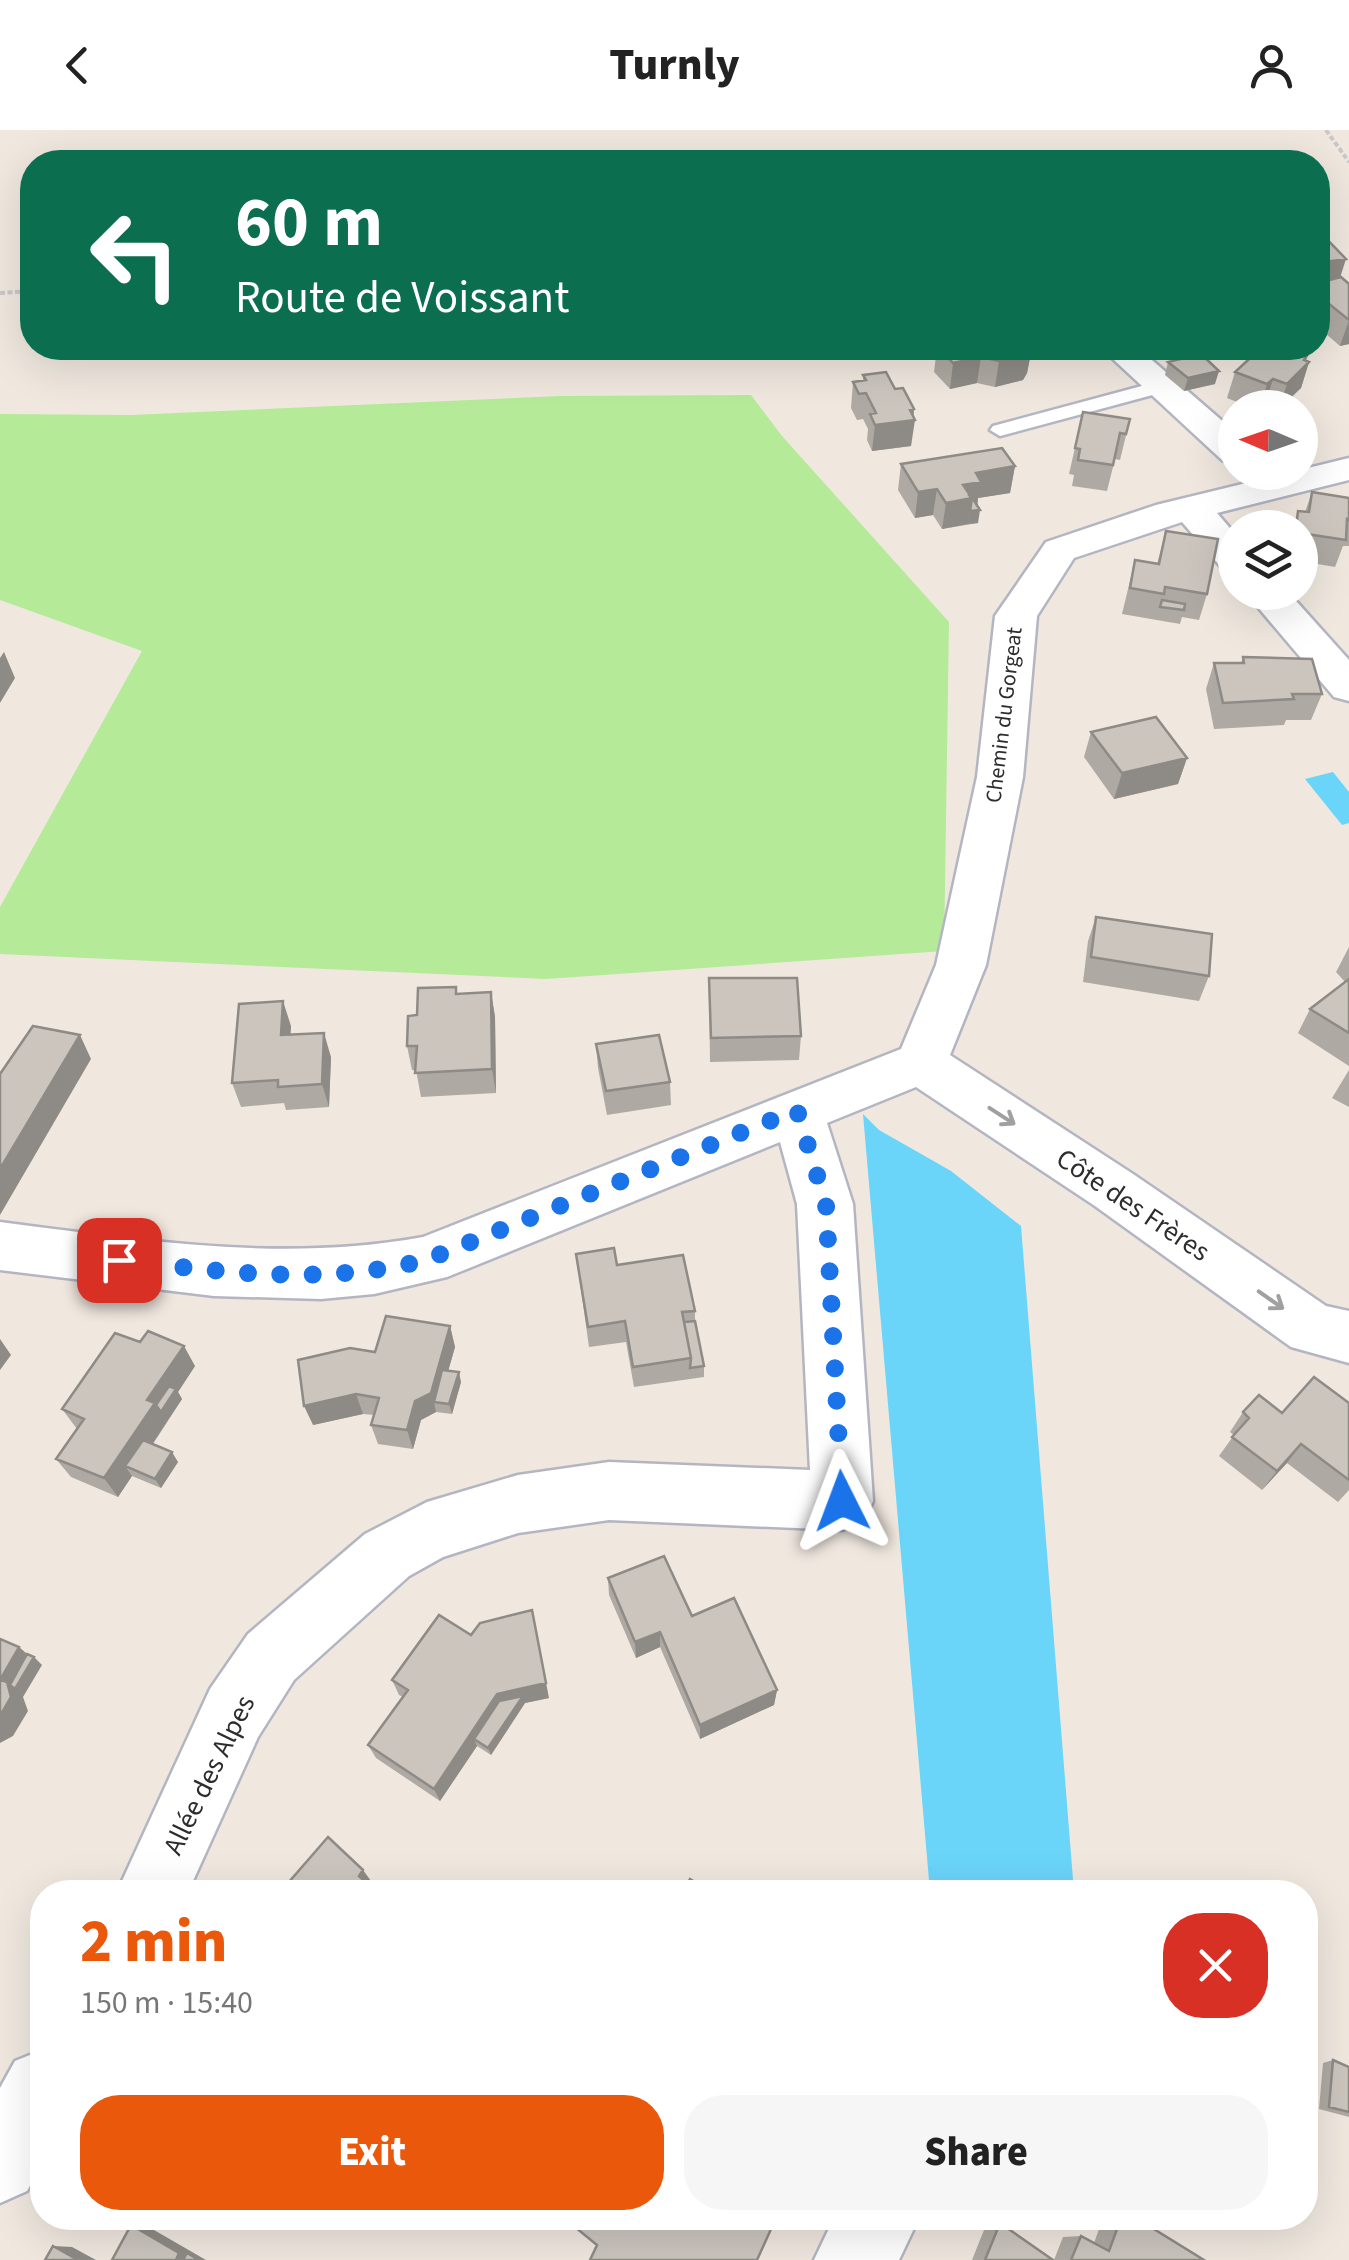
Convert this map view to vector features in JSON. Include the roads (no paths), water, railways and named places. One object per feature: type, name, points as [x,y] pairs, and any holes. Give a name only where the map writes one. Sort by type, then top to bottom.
[{"type":"street","points":[[1133,360],[1218,436]]},
{"type":"street","name":"Chemin du Gorgeat","points":[[1318,473],[1349,469]]},
{"type":"street","name":"Chemin du Gorgeat","points":[[920,1063],[961,965],[1000,777],[1016,616],[1060,550],[1238,490]]},
{"type":"street","points":[[1191,508],[1218,539]]},
{"type":"street","points":[[1281,610],[1349,687]]},
{"type":"street","points":[[0,1246],[251,1275],[312,1278],[374,1272],[426,1260],[920,1063]]},
{"type":"street","name":"Côte des Frères","points":[[920,1063],[1114,1190],[1312,1328],[1349,1337]]},
{"type":"street","name":"Allée des Alpes","points":[[157,1880],[234,1713],[271,1657],[387,1556],[427,1532],[518,1504],[609,1491],[842,1501],[826,1204],[797,1110]]},
{"type":"street","points":[[0,2164],[30,2110]]},
{"type":"street","points":[[854,2260],[872,2230]]},
{"type":"lane","points":[[1000,430],[1164,386]]},
{"type":"water","points":[[1333,772],[1349,792],[1349,823],[1342,825],[1305,779]]},
{"type":"water","points":[[863,1114],[879,1130],[951,1171],[1021,1226],[1073,1880],[929,1880]]}]
